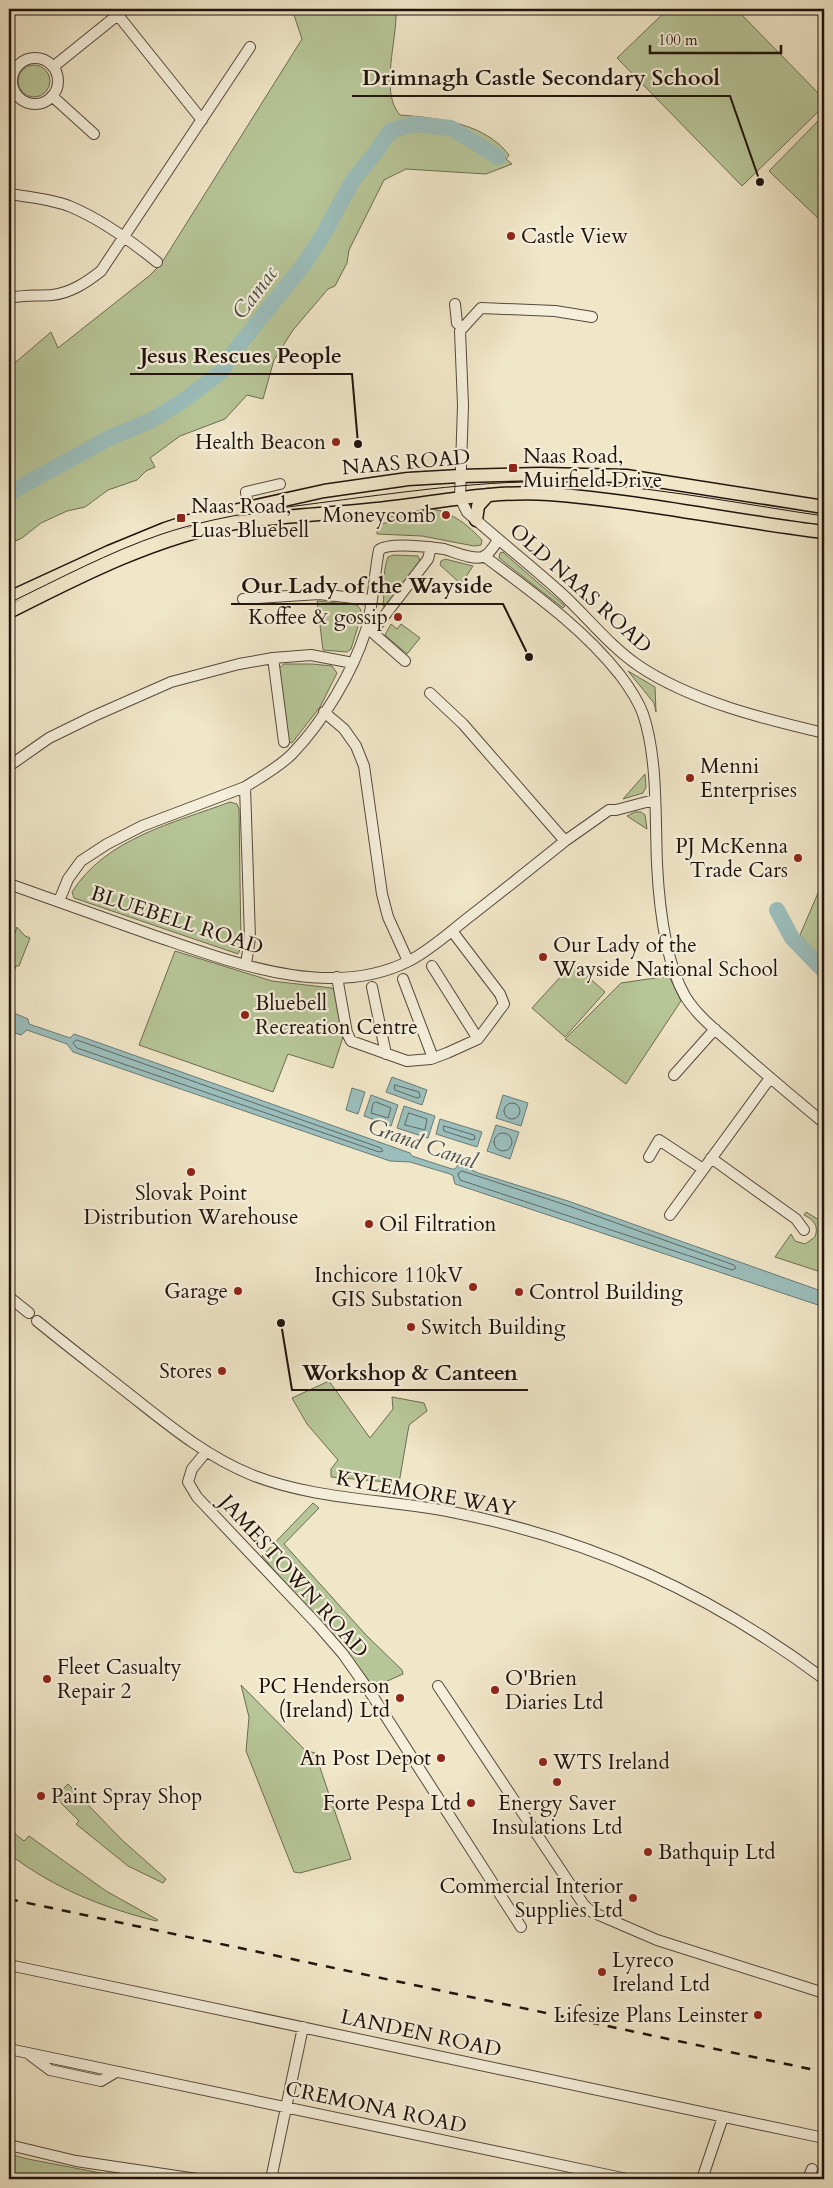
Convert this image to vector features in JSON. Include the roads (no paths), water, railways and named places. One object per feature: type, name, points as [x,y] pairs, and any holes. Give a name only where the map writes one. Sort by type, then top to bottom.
[{"type":"main road","name":"NAAS ROAD","points":[[9,598],[109,552],[165,529],[207,516],[324,490],[408,479],[542,474],[626,476],[824,507]]},
{"type":"main road","name":"NAAS ROAD","points":[[9,612],[138,552],[203,531],[264,519],[384,508],[460,498],[547,494],[606,500],[824,532]]},
{"type":"main road","points":[[476,520],[478,506],[488,496]]},
{"type":"street","points":[[53,67],[118,11],[202,120]]},
{"type":"street","points":[[9,298],[52,295],[77,287],[101,270],[250,46]]},
{"type":"street","points":[[39,59],[53,67],[57,82],[52,96],[44,102],[34,104],[13,98],[13,74],[23,61],[39,59]]},
{"type":"street","points":[[52,96],[94,134]]},
{"type":"street","points":[[9,194],[41,199],[71,207],[124,238],[157,262]]},
{"type":"street","points":[[455,304],[456,323],[462,328]]},
{"type":"street","points":[[460,498],[463,405],[459,335],[462,328],[481,308],[555,311],[592,316]]},
{"type":"street","points":[[248,508],[246,492],[280,484]]},
{"type":"street","name":"OLD NAAS ROAD","points":[[460,498],[467,512],[576,607],[630,660],[667,682],[725,705],[796,726],[824,732]]},
{"type":"street","points":[[369,630],[371,600],[380,550],[384,547],[431,547],[478,557],[484,556],[498,540]]},
{"type":"street","points":[[59,901],[68,879],[81,862],[107,844],[142,826],[245,787],[291,755],[324,712],[353,663],[369,630],[428,559],[431,547]]},
{"type":"street","points":[[484,556],[525,585],[565,618],[608,660],[638,702],[643,714],[650,747],[659,894],[674,967],[686,998],[715,1029],[824,1123]]},
{"type":"street","points":[[243,599],[319,594],[371,600]]},
{"type":"street","points":[[565,618],[576,607]]},
{"type":"street","points":[[369,630],[405,661]]},
{"type":"street","points":[[9,766],[49,738],[171,682],[239,664],[273,658],[312,655],[353,663]]},
{"type":"street","points":[[273,658],[284,742]]},
{"type":"street","points":[[430,693],[463,724],[565,841]]},
{"type":"street","points":[[324,712],[344,729],[356,746],[364,766],[382,894],[388,916],[408,961]]},
{"type":"street","points":[[245,787],[250,938],[246,964]]},
{"type":"street","name":"BLUEBELL ROAD","points":[[9,884],[154,935],[246,964],[283,973],[337,977],[380,971],[408,961],[432,947],[565,841],[609,810],[616,810],[654,800]]},
{"type":"street","points":[[337,977],[349,1039],[356,1044],[406,1061],[433,1058],[478,1039],[502,1009],[504,1000],[452,931]]},
{"type":"street","points":[[432,966],[478,1039]]},
{"type":"street","points":[[403,979],[433,1058]]},
{"type":"street","points":[[372,987],[386,1054]]},
{"type":"street","points":[[674,1075],[715,1029]]},
{"type":"street","points":[[670,1215],[770,1078]]},
{"type":"street","points":[[649,1157],[659,1140],[703,1169]]},
{"type":"street","points":[[711,1158],[796,1219],[804,1230]]},
{"type":"street","name":"KYLEMORE WAY","points":[[9,1296],[178,1434],[206,1452],[251,1474],[288,1487],[332,1496],[422,1507],[477,1517],[557,1538],[601,1553],[656,1576],[732,1616],[786,1650],[824,1679]]},
{"type":"street","name":"JAMESTOWN ROAD","points":[[206,1452],[192,1469],[188,1482],[196,1497],[317,1624],[342,1654],[372,1695],[521,1927]]},
{"type":"street","points":[[438,1686],[578,1895],[592,1912],[657,1940],[824,1993]]},
{"type":"street","name":"LANDEN ROAD","points":[[9,1965],[824,2138]]},
{"type":"street","points":[[271,2179],[303,2026]]},
{"type":"street","name":"CREMONA ROAD","points":[[9,2049],[627,2179]]},
{"type":"street","points":[[702,2179],[724,2117]]},
{"type":"street","points":[[9,2145],[76,2161],[197,2179]]},
{"type":"water","points":[[9,1011],[28,1019],[29,1024],[70,1038],[74,1034],[410,1153],[412,1156],[452,1169],[455,1169],[459,1164],[478,1173],[568,1201],[824,1292],[824,1307],[455,1184],[453,1176],[450,1174],[410,1162],[390,1161],[73,1052],[67,1044],[27,1030],[21,1035],[9,1031]]},
{"type":"water","points":[[392,1077],[427,1090],[422,1105],[386,1092]]},
{"type":"water","points":[[352,1088],[365,1092],[358,1114],[346,1110]]},
{"type":"water","points":[[371,1095],[398,1105],[391,1126],[364,1116]]},
{"type":"water","points":[[503,1095],[528,1103],[521,1126],[496,1118]]},
{"type":"water","points":[[404,1106],[435,1116],[428,1138],[397,1128]]},
{"type":"water","points":[[440,1119],[482,1132],[477,1147],[436,1134]]},
{"type":"water","points":[[496,1125],[519,1132],[510,1159],[487,1151]]},
{"type":"waterway","name":"Camac","points":[[9,493],[109,438],[150,421],[183,401],[221,372],[236,349],[304,264],[323,235],[353,180],[390,131],[414,124],[451,128],[498,157]]},
{"type":"waterway","name":"Camac","points":[[777,910],[792,938],[824,971]]},
{"type":"tram line","points":[[9,603],[123,549],[186,527],[258,512],[446,487],[535,482],[595,484],[681,494],[824,516]]},
{"type":"railway","points":[[9,1899],[824,2072]]},
{"type":"place","name":"Drimnagh Castle Secondary School","points":[[760,182]]},
{"type":"place","name":"Castle View","points":[[511,236]]},
{"type":"place","name":"Health Beacon","points":[[336,442]]},
{"type":"place","name":"Jesus Rescues People","points":[[358,444]]},
{"type":"place","name":"Naas Road, Muirfield Drive","points":[[513,468]]},
{"type":"place","name":"Moneycomb","points":[[446,515]]},
{"type":"place","name":"Naas Road, Luas Bluebell","points":[[181,518]]},
{"type":"place","name":"Koffee & gossip","points":[[398,617]]},
{"type":"place","name":"Our Lady of the Wayside","points":[[529,657]]},
{"type":"place","name":"Menni Enterprises","points":[[690,778]]},
{"type":"place","name":"PJ McKenna Trade Cars","points":[[798,858]]},
{"type":"place","name":"Our Lady of the Wayside National School","points":[[543,957]]},
{"type":"place","name":"Bluebell Recreation Centre","points":[[245,1015]]},
{"type":"place","name":"Slovak Point Distribution Warehouse","points":[[191,1172]]},
{"type":"place","name":"Oil Filtration","points":[[369,1224]]},
{"type":"place","name":"Inchicore 110kV GIS Substation","points":[[473,1287]]},
{"type":"place","name":"Garage","points":[[238,1291]]},
{"type":"place","name":"Control Building","points":[[519,1292]]},
{"type":"place","name":"Workshop & Canteen","points":[[281,1323]]},
{"type":"place","name":"Switch Building","points":[[411,1327]]},
{"type":"place","name":"Stores","points":[[222,1371]]},
{"type":"place","name":"Fleet Casualty Repair 2","points":[[47,1679]]},
{"type":"place","name":"O'Brien Diaries Ltd","points":[[495,1690]]},
{"type":"place","name":"PC Henderson (Ireland) Ltd","points":[[400,1698]]},
{"type":"place","name":"An Post Depot","points":[[441,1758]]},
{"type":"place","name":"WTS Ireland","points":[[543,1762]]},
{"type":"place","name":"Energy Saver Insulations Ltd","points":[[557,1782]]},
{"type":"place","name":"Paint Spray Shop","points":[[41,1796]]},
{"type":"place","name":"Forte Pespa Ltd","points":[[471,1803]]},
{"type":"place","name":"Bathquip Ltd","points":[[648,1852]]},
{"type":"place","name":"Commercial Interior Supplies Ltd","points":[[633,1898]]},
{"type":"place","name":"Lyreco Ireland Ltd","points":[[602,1972]]},
{"type":"place","name":"Lifesize Plans Leinster","points":[[758,2015]]},
{"type":"water label","name":"Grand Canal","points":[[423,1143]]}]
